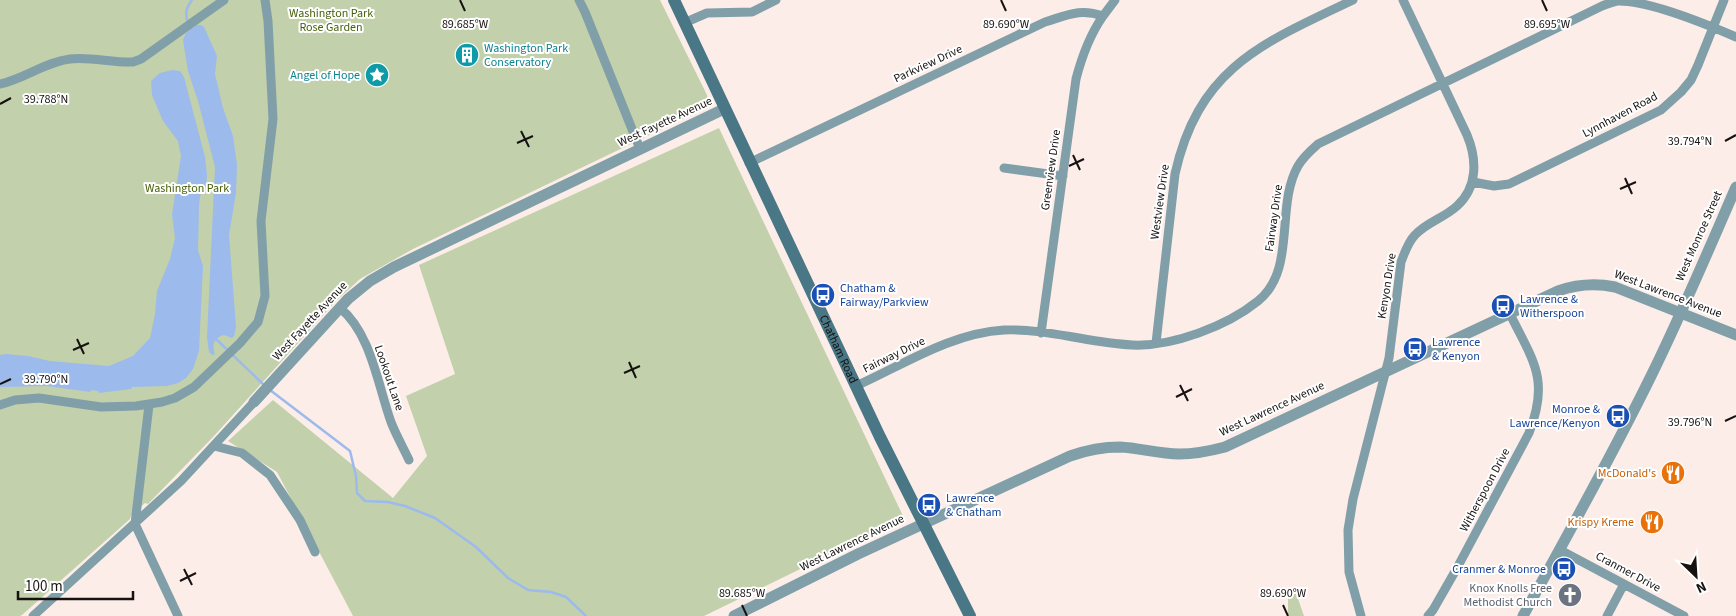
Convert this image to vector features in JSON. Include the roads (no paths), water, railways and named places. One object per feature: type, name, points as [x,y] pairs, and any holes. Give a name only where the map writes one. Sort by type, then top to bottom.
[{"type":"main road","name":"Chatham Road","points":[[674,0],[856,386],[970,616]]},
{"type":"street","points":[[0,84],[15,81],[56,62],[72,58],[132,62],[141,59],[224,0]]},
{"type":"street","points":[[0,405],[15,400],[39,398],[101,407],[149,405],[175,398],[189,391],[234,349],[258,322],[265,296],[261,222],[273,119],[268,21],[265,0]]},
{"type":"street","points":[[578,0],[585,12],[640,149]]},
{"type":"street","points":[[684,23],[707,13],[752,12],[774,0]]},
{"type":"street","points":[[1103,16],[1115,0]]},
{"type":"street","name":"Westview Drive","points":[[1156,343],[1175,174],[1180,154],[1196,116],[1213,88],[1232,68],[1244,59],[1284,33],[1353,0]]},
{"type":"street","points":[[1403,0],[1471,144],[1475,168],[1473,182]]},
{"type":"street","name":"Lynnhaven Road","points":[[1473,182],[1494,186],[1509,184],[1661,110],[1691,80],[1724,0]]},
{"type":"street","name":"Fairway Drive","points":[[856,386],[948,342],[1004,330],[1041,332],[1133,345],[1178,340],[1214,327],[1253,305],[1270,289],[1280,264],[1292,181],[1297,168],[1310,150],[1328,138],[1602,6],[1618,1],[1658,6],[1736,36]]},
{"type":"street","name":"Parkview Drive","points":[[749,162],[1046,22],[1070,14],[1089,11],[1103,16]]},
{"type":"street","name":"Greenview Drive","points":[[1041,332],[1076,79],[1088,42],[1103,16]]},
{"type":"street","name":"West Fayette Avenue","points":[[33,616],[181,481],[357,291],[394,267],[724,109]]},
{"type":"street","points":[[1004,168],[1063,176]]},
{"type":"street","name":"Kenyon Drive","points":[[1361,616],[1349,572],[1348,530],[1353,499],[1390,354],[1402,262],[1406,248],[1414,236],[1421,229],[1457,206],[1473,182]]},
{"type":"street","name":"West Monroe Street","points":[[1523,616],[1620,438],[1681,312],[1736,187]]},
{"type":"street","name":"West Lawrence Avenue","points":[[741,614],[858,554],[1083,452],[1122,447],[1178,454],[1209,452],[1225,447],[1571,286],[1600,284],[1625,290],[1736,335]]},
{"type":"street","name":"Lookout Lane","points":[[340,308],[350,316],[359,329],[392,424],[409,460]]},
{"type":"street","name":"Witherspoon Drive","points":[[1428,616],[1457,568],[1529,433],[1536,415],[1539,393],[1536,370],[1510,314]]},
{"type":"street","points":[[149,405],[135,524],[178,616]]},
{"type":"street","points":[[214,446],[242,453],[270,475],[300,520],[315,552]]},
{"type":"street","name":"Cranmer Drive","points":[[1560,550],[1684,616]]},
{"type":"street","points":[[1607,616],[1624,584]]},
{"type":"water","points":[[197,25],[204,27],[217,56],[215,74],[223,108],[233,136],[237,165],[236,193],[229,235],[236,327],[232,338],[224,335],[216,340],[214,345],[215,354],[212,355],[209,352],[207,337],[215,167],[198,101],[188,71],[183,40],[186,33]]},
{"type":"water","points":[[172,70],[180,71],[184,77],[205,157],[207,175],[206,188],[200,196],[199,206],[198,250],[203,266],[199,351],[193,369],[186,378],[178,383],[167,386],[132,387],[131,389],[99,393],[98,391],[91,390],[90,392],[47,386],[0,387],[0,355],[28,356],[50,361],[109,366],[133,356],[150,338],[157,291],[170,259],[175,238],[172,214],[181,156],[178,141],[163,121],[152,95],[151,81],[160,73]]},
{"type":"waterway","points":[[191,29],[186,14],[192,0]]},
{"type":"waterway","points":[[216,339],[265,386]]},
{"type":"waterway","points":[[270,390],[350,451],[356,476],[357,493],[365,501],[388,502],[405,506],[435,518],[476,547],[508,578],[528,590],[551,592],[566,597],[586,616]]},
{"type":"place","name":"Washington Park Conservatory","points":[[467,55]]},
{"type":"place","name":"Angel of Hope","points":[[377,75]]},
{"type":"place","name":"Chatham & Fairway/Parkview","points":[[823,295]]},
{"type":"place","name":"Lawrence & Witherspoon","points":[[1503,306]]},
{"type":"place","name":"Lawrence & Kenyon","points":[[1415,349]]},
{"type":"place","name":"Monroe & Lawrence/Kenyon","points":[[1618,416]]},
{"type":"place","name":"McDonald's","points":[[1673,473]]},
{"type":"place","name":"Lawrence & Chatham","points":[[929,505]]},
{"type":"place","name":"Krispy Kreme","points":[[1652,522]]},
{"type":"place","name":"Cranmer & Monroe","points":[[1564,569]]},
{"type":"place","name":"Knox Knolls Free Methodist Church","points":[[1570,595]]},
{"type":"park label","name":"Washington Park Rose Garden","points":[[331,20]]},
{"type":"park label","name":"Washington Park","points":[[187,188]]}]
